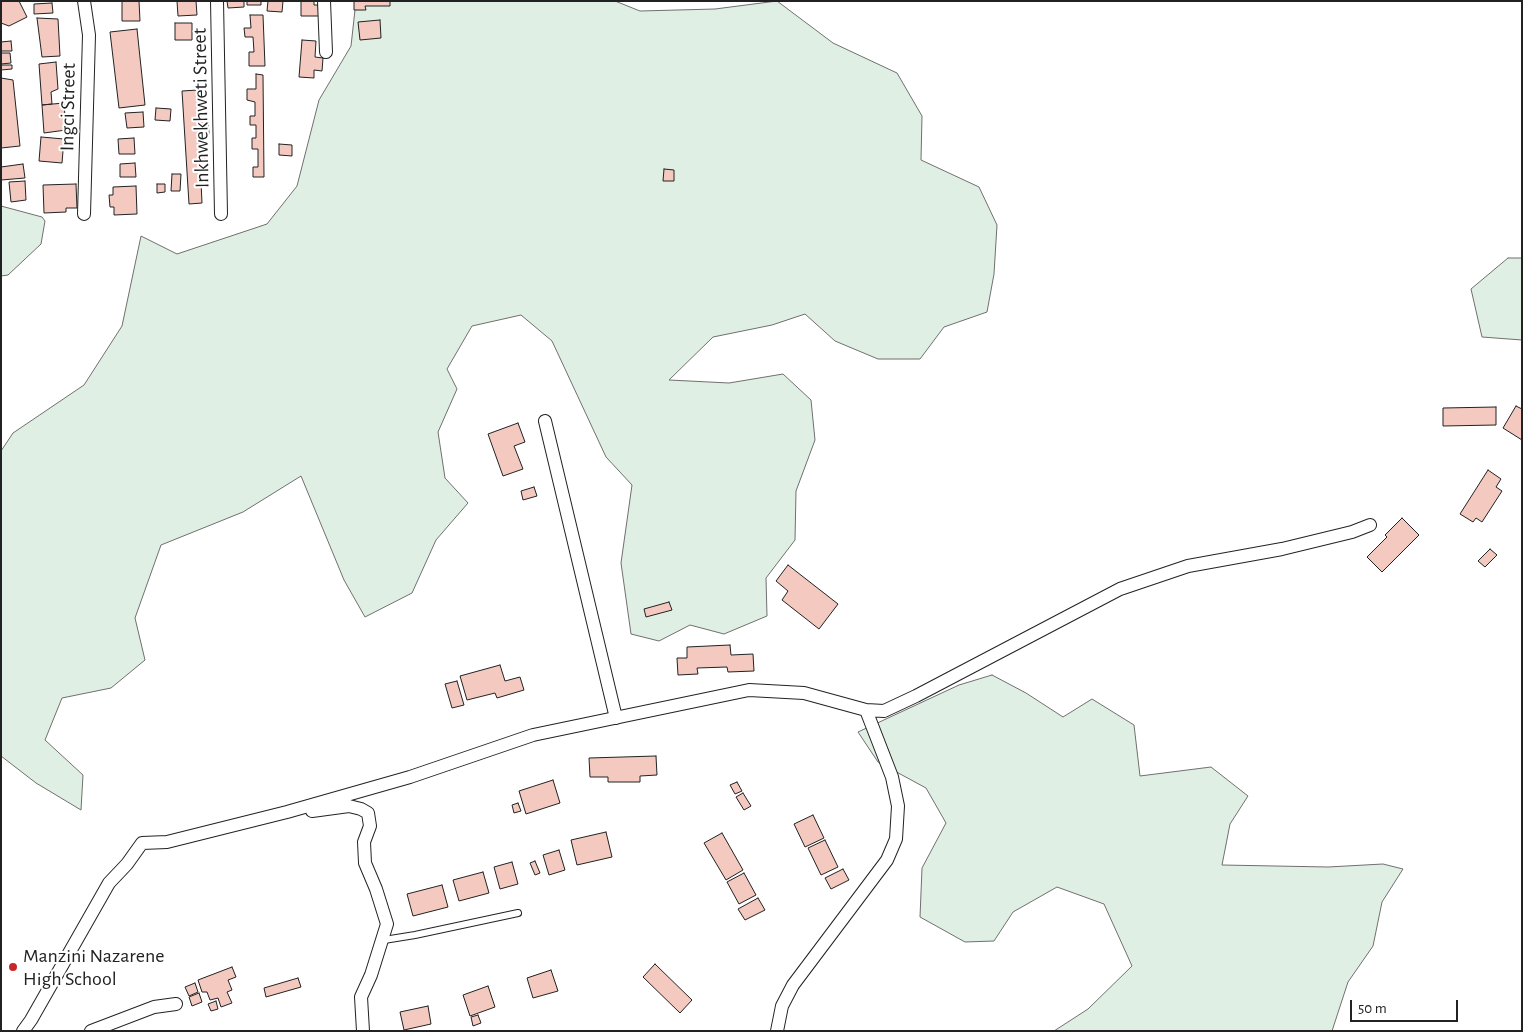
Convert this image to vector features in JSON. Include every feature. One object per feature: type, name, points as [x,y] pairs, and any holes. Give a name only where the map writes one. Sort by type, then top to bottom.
[{"type":"street","name":"Ingci Street","points":[[84,1],[89,35],[84,214]]},
{"type":"street","name":"Inkhwekhweti Street","points":[[217,1],[221,214]]},
{"type":"street","points":[[324,1],[326,52]]},
{"type":"street","points":[[545,421],[616,718]]},
{"type":"street","points":[[22,1031],[31,1020],[109,883],[127,864],[142,843],[167,842],[287,812],[410,777],[534,735],[749,690],[804,693],[866,710],[884,711],[1120,588],[1188,566],[1282,549],[1352,532],[1370,525]]},
{"type":"street","points":[[777,1031],[782,1006],[793,985],[887,860],[896,839],[898,806],[892,777],[866,710]]},
{"type":"street","points":[[287,812],[321,811],[349,806],[368,813],[370,826],[364,842],[365,863],[376,889],[387,924],[361,997],[364,1031]]},
{"type":"street","points":[[91,1031],[154,1007],[176,1004]]},
{"type":"lane","points":[[387,924],[384,940],[518,913]]},
{"type":"green space","points":[[356,1],[615,1],[640,11],[715,9],[777,1],[833,43],[897,73],[922,116],[921,160],[979,187],[997,225],[994,274],[987,312],[944,327],[920,359],[878,359],[835,341],[805,314],[772,325],[713,337],[669,380],[729,383],[783,374],[811,400],[815,440],[796,491],[795,540],[766,578],[767,616],[724,634],[690,625],[659,641],[631,634],[621,563],[632,485],[606,457],[552,341],[521,315],[472,326],[447,369],[457,389],[438,432],[445,478],[468,503],[436,540],[412,593],[365,617],[344,580],[301,476],[243,512],[161,545],[135,618],[145,660],[111,688],[62,698],[45,740],[83,775],[81,810],[36,783],[1,756],[1,451],[13,433],[84,385],[122,326],[141,236],[177,254],[267,224],[297,186],[319,100],[351,46]]},
{"type":"green space","points":[[1,206],[42,217],[45,221],[41,244],[8,275],[1,276]]},
{"type":"green space","points":[[1508,258],[1522,258],[1522,340],[1482,337],[1471,289]]},
{"type":"green space","points":[[992,675],[1026,693],[1063,717],[1092,699],[1134,725],[1140,776],[1211,767],[1248,796],[1230,824],[1222,865],[1328,867],[1383,864],[1403,869],[1382,902],[1373,946],[1348,982],[1332,1031],[1054,1031],[1088,1009],[1132,966],[1104,904],[1057,887],[1013,912],[994,941],[965,942],[920,917],[922,868],[946,823],[926,788],[878,762],[858,732],[959,685]]},
{"type":"building","points":[[1,1],[19,1],[27,17],[9,26],[1,23]]},
{"type":"building","points":[[122,1],[139,1],[140,21],[122,21]]},
{"type":"building","points":[[177,1],[196,1],[197,15],[178,16]]},
{"type":"building","points":[[227,1],[244,1],[244,7],[228,8]]},
{"type":"building","points":[[247,1],[261,1],[261,5],[247,5]]},
{"type":"building","points":[[268,1],[283,1],[282,12],[267,11]]},
{"type":"building","points":[[301,1],[314,1],[314,5],[318,5],[319,16],[301,16]]},
{"type":"building","points":[[354,1],[390,1],[390,6],[365,6],[366,10],[354,10]]},
{"type":"building","points":[[52,3],[53,13],[34,14],[34,4]]},
{"type":"building","points":[[250,15],[263,15],[265,66],[249,66],[249,52],[254,52],[253,37],[245,37],[244,28],[251,28]]},
{"type":"building","points":[[37,18],[58,19],[60,56],[42,57]]},
{"type":"building","points":[[380,20],[381,38],[360,40],[358,22]]},
{"type":"building","points":[[175,23],[192,23],[192,40],[175,40]]},
{"type":"building","points":[[137,29],[145,105],[119,108],[110,32]]},
{"type":"building","points":[[302,40],[316,41],[315,57],[323,58],[322,71],[314,70],[314,78],[299,77]]},
{"type":"building","points":[[11,41],[12,51],[1,51],[1,42]]},
{"type":"building","points":[[1,53],[10,53],[11,63],[1,64]]},
{"type":"building","points":[[56,62],[58,89],[51,92],[52,104],[42,105],[39,64]]},
{"type":"building","points":[[1,65],[12,65],[12,69],[1,70]]},
{"type":"building","points":[[256,74],[263,75],[264,177],[253,177],[253,167],[258,167],[258,149],[252,149],[252,138],[256,138],[256,125],[250,125],[250,116],[255,116],[255,102],[247,100],[247,89],[256,89]]},
{"type":"building","points":[[1,78],[13,80],[20,146],[1,148]]},
{"type":"building","points":[[198,90],[199,119],[208,119],[209,134],[198,135],[199,144],[204,144],[205,160],[200,160],[202,203],[189,204],[182,91]]},
{"type":"building","points":[[64,103],[66,130],[44,133],[42,105]]},
{"type":"building","points":[[156,108],[171,109],[170,121],[155,120]]},
{"type":"building","points":[[143,112],[144,127],[127,128],[125,113]]},
{"type":"building","points":[[41,137],[64,139],[62,163],[39,161]]},
{"type":"building","points":[[134,138],[135,154],[119,154],[118,139]]},
{"type":"building","points":[[279,144],[292,145],[292,156],[279,155]]},
{"type":"building","points":[[135,163],[136,177],[120,177],[120,164]]},
{"type":"building","points":[[23,164],[25,178],[1,180],[1,167]]},
{"type":"building","points":[[664,169],[674,170],[674,181],[663,181]]},
{"type":"building","points":[[172,174],[181,174],[180,191],[171,191]]},
{"type":"building","points":[[25,181],[26,200],[11,202],[9,182]]},
{"type":"building","points":[[76,184],[77,208],[66,208],[66,212],[44,213],[43,185]]},
{"type":"building","points":[[157,184],[165,184],[165,192],[157,193]]},
{"type":"building","points":[[136,186],[137,214],[114,215],[114,207],[110,207],[109,195],[113,195],[113,187]]},
{"type":"building","points":[[1516,406],[1522,409],[1522,440],[1503,428]]},
{"type":"building","points":[[1496,407],[1496,425],[1443,426],[1443,408]]},
{"type":"building","points":[[518,423],[525,442],[514,446],[523,469],[503,476],[488,434]]},
{"type":"building","points":[[1488,470],[1501,479],[1496,487],[1502,491],[1482,522],[1476,518],[1473,522],[1460,514]]},
{"type":"building","points":[[534,487],[537,496],[523,500],[521,491]]},
{"type":"building","points":[[1402,518],[1419,535],[1382,572],[1367,557],[1387,537],[1385,535]]},
{"type":"building","points":[[1490,549],[1497,555],[1485,567],[1478,561]]},
{"type":"building","points":[[788,565],[838,604],[819,629],[782,600],[788,591],[776,581]]},
{"type":"building","points":[[669,602],[672,610],[646,617],[644,609]]},
{"type":"building","points":[[730,645],[731,655],[753,654],[754,671],[728,672],[727,667],[697,668],[698,674],[678,675],[677,658],[687,658],[687,647]]},
{"type":"building","points":[[500,665],[505,681],[520,677],[524,690],[497,698],[495,693],[467,700],[460,676]]},
{"type":"building","points":[[457,681],[464,705],[452,708],[445,684]]},
{"type":"building","points":[[656,756],[657,775],[640,776],[640,782],[608,782],[608,777],[590,777],[589,758]]},
{"type":"building","points":[[553,780],[560,803],[526,814],[519,791]]},
{"type":"building","points":[[737,782],[742,791],[735,794],[730,785]]},
{"type":"building","points":[[743,793],[751,806],[744,810],[736,797]]},
{"type":"building","points":[[518,803],[521,811],[514,813],[512,805]]},
{"type":"building","points":[[813,815],[824,838],[805,847],[794,824]]},
{"type":"building","points":[[606,832],[612,857],[577,865],[571,840]]},
{"type":"building","points":[[722,833],[743,870],[726,880],[704,843]]},
{"type":"building","points":[[825,840],[838,867],[821,875],[808,848]]},
{"type":"building","points":[[559,850],[565,870],[549,875],[543,855]]},
{"type":"building","points":[[535,861],[540,873],[535,875],[530,863]]},
{"type":"building","points":[[512,862],[518,884],[500,889],[494,867]]},
{"type":"building","points":[[843,869],[849,880],[831,889],[825,878]]},
{"type":"building","points":[[483,872],[489,893],[459,901],[453,880]]},
{"type":"building","points":[[744,873],[756,895],[739,904],[727,882]]},
{"type":"building","points":[[442,885],[448,907],[413,916],[407,894]]},
{"type":"building","points":[[758,898],[765,910],[745,920],[738,909]]},
{"type":"building","points":[[655,964],[692,1000],[680,1013],[643,977]]},
{"type":"building","points":[[232,967],[236,977],[228,980],[232,990],[227,992],[232,1003],[221,1007],[218,998],[210,1000],[207,992],[202,992],[198,980]]},
{"type":"building","points":[[551,970],[558,991],[533,998],[527,978]]},
{"type":"building","points":[[298,978],[301,987],[266,997],[264,988]]},
{"type":"building","points":[[195,983],[198,992],[189,996],[185,987]]},
{"type":"building","points":[[488,986],[495,1007],[470,1016],[463,995]]},
{"type":"building","points":[[199,993],[202,1002],[192,1006],[189,997]]},
{"type":"building","points":[[216,1001],[218,1009],[211,1011],[208,1004]]},
{"type":"building","points":[[428,1006],[431,1024],[404,1030],[400,1012]]},
{"type":"building","points":[[478,1015],[481,1023],[473,1026],[471,1017]]},
{"type":"place","name":"Manzini Nazarene High School","points":[[13,967]]}]
